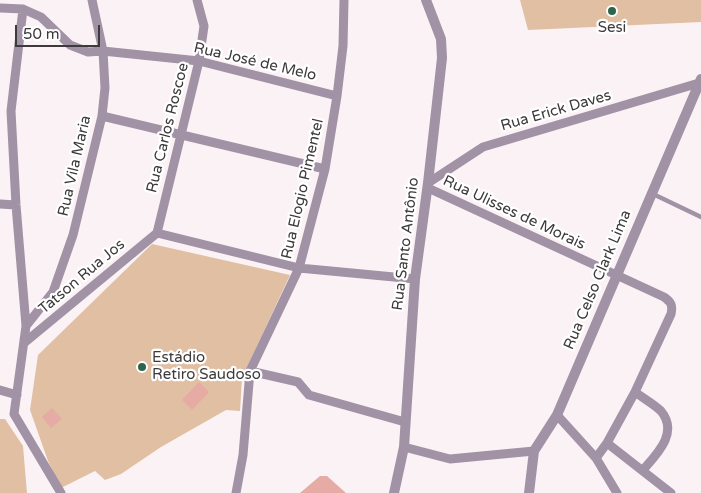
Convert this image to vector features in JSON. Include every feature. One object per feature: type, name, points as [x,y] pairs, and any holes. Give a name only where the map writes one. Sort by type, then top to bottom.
[{"type":"street","name":"Rua Vila Maria","points":[[26,326],[53,292],[73,235],[102,116],[105,88],[103,51],[92,0]]},
{"type":"street","name":"Rua Carlos Roscoe","points":[[157,233],[199,61],[204,26],[197,0]]},
{"type":"street","name":"Rua Elogio Pimentel","points":[[236,493],[244,455],[250,371],[299,268],[324,169],[337,96],[343,46],[344,0]]},
{"type":"street","name":"Rua Santo Antônio","points":[[394,493],[404,447],[415,280],[428,186],[442,58],[441,39],[426,0]]},
{"type":"street","name":"Rua José de Melo","points":[[0,8],[23,9],[41,18],[70,44],[88,52],[103,51],[199,61],[337,96]]},
{"type":"street","points":[[23,9],[11,111],[16,205],[26,326],[14,414],[60,493]]},
{"type":"street","name":"Rua Erick Daves","points":[[428,186],[483,147],[700,81]]},
{"type":"street","name":"Rua Celso Clark Lima","points":[[529,493],[534,452],[557,415],[700,81]]},
{"type":"street","points":[[102,116],[324,169]]},
{"type":"street","name":"Rua Ulisses de Morais","points":[[428,186],[670,301],[672,307],[671,314],[635,392]]},
{"type":"street","points":[[0,204],[16,205]]},
{"type":"street","points":[[157,233],[299,268],[415,280]]},
{"type":"street","name":"Tatson Rua Jos","points":[[24,343],[157,233]]},
{"type":"street","points":[[250,371],[298,382],[308,395],[405,422]]},
{"type":"street","points":[[0,390],[17,395]]},
{"type":"street","points":[[596,458],[607,443],[635,392],[661,411],[668,429],[663,447],[643,470]]},
{"type":"street","points":[[557,415],[596,458],[617,493]]},
{"type":"street","points":[[607,443],[671,493]]},
{"type":"street","points":[[404,447],[450,460],[534,452]]},
{"type":"lane","points":[[652,194],[701,217]]},
{"type":"shaded area","name":"Sesi","points":[[520,0],[701,0],[701,22],[528,30]]},
{"type":"shaded area","name":"Estádio Retiro Saudoso","points":[[152,244],[290,275],[242,378],[240,411],[226,410],[161,447],[121,474],[105,480],[95,471],[61,488],[48,461],[30,410],[38,355]]},
{"type":"shaded area","points":[[0,419],[5,419],[23,446],[27,493],[0,493]]},
{"type":"building","points":[[199,382],[209,392],[192,410],[182,400]]},
{"type":"building","points":[[52,408],[62,419],[51,428],[42,417]]},
{"type":"building","points":[[320,476],[327,476],[346,493],[300,493]]},
{"type":"place","name":"Sesi","points":[[612,11]]},
{"type":"place","name":"Estádio Retiro Saudoso","points":[[142,367]]}]
